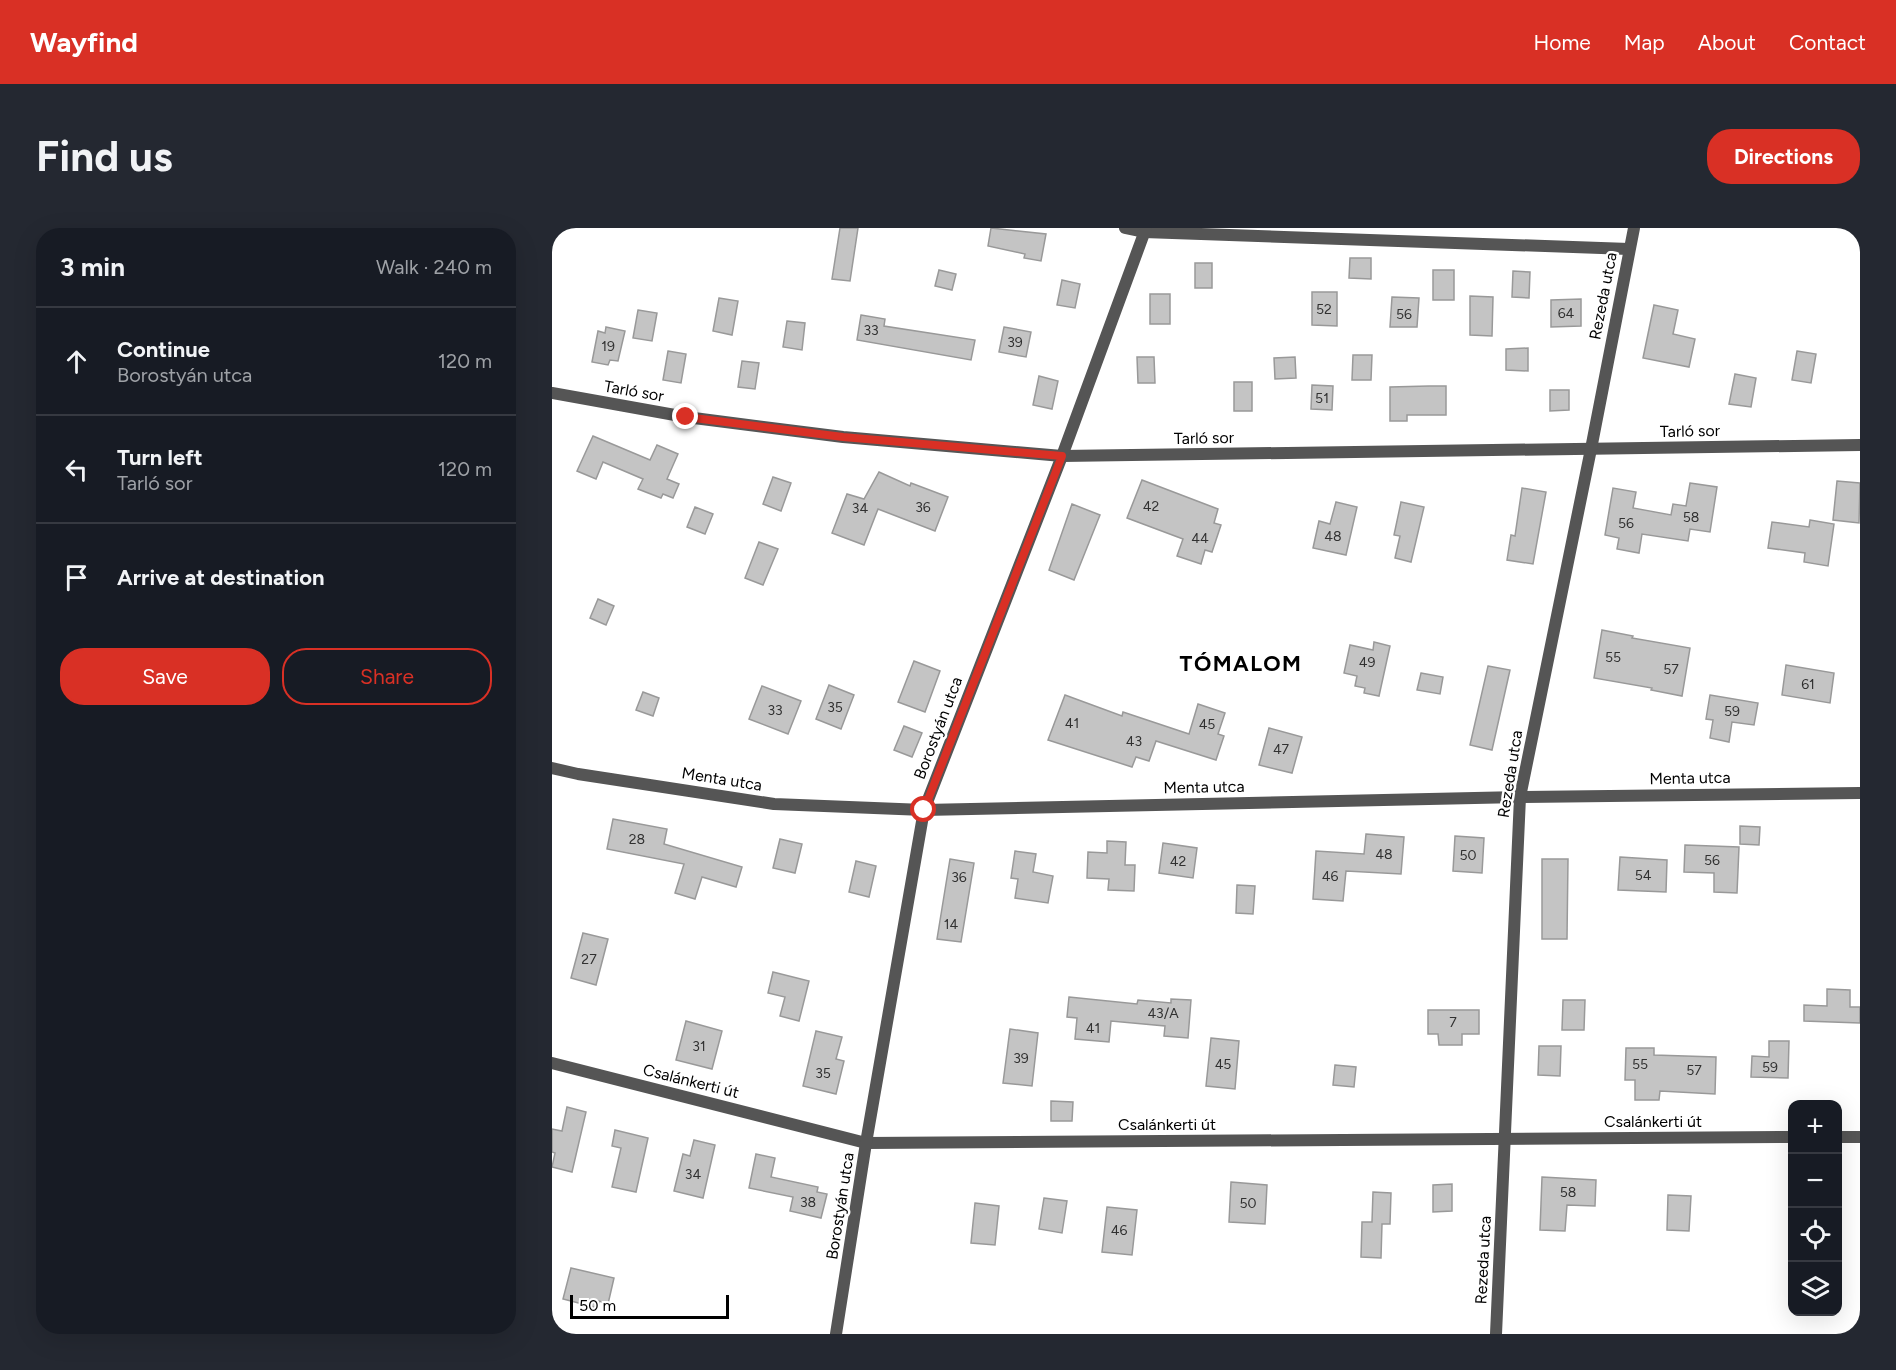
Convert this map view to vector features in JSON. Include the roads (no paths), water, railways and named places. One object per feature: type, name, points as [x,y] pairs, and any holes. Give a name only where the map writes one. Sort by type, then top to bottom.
[{"type":"street","points":[[1125,228],[1629,249]]},
{"type":"street","name":"Rezeda utca","points":[[1496,1334],[1520,797],[1634,228]]},
{"type":"street","name":"Borostyán utca","points":[[836,1334],[866,1143],[924,810],[1062,456],[1145,230]]},
{"type":"street","name":"Tarló sor","points":[[552,393],[686,417],[832,435],[1062,456],[1860,445]]},
{"type":"street","name":"Menta utca","points":[[552,768],[774,804],[924,810],[1520,797],[1860,793]]},
{"type":"street","name":"Csalánkerti út","points":[[552,1063],[866,1143],[1788,1137]]},
{"type":"street","points":[[1842,1137],[1860,1137]]},
{"type":"district","name":"TÓMALOM","points":[[1241,663]]}]
